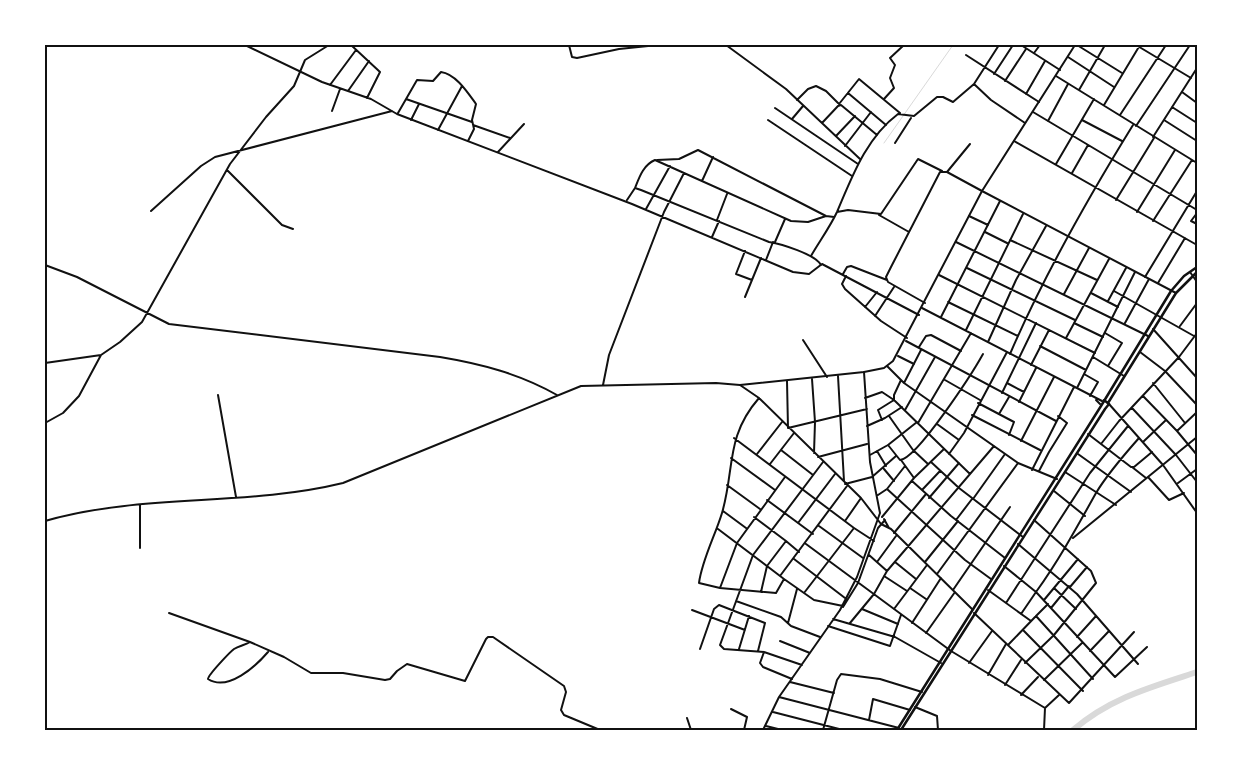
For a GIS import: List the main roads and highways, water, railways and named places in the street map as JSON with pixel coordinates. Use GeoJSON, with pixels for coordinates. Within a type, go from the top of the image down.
{"type":"FeatureCollection","features":[{"type":"Feature","properties":{"kind":"main road"},"geometry":{"type":"LineString","coordinates":[[900,729],[991,579],[1034,520],[1053,490],[1057,479],[1065,471],[1107,406],[1148,336],[1176,293],[1197,267]]}},
{"type":"Feature","properties":{"kind":"main road"},"geometry":{"type":"LineString","coordinates":[[949,650],[1018,544],[1021,536],[1171,291],[1191,274],[1197,272]]}},
{"type":"Feature","properties":{"kind":"main road"},"geometry":{"type":"LineString","coordinates":[[1102,403],[1107,406]]}},
{"type":"Feature","properties":{"kind":"main road"},"geometry":{"type":"LineString","coordinates":[[1102,403],[1107,406]]}},
{"type":"Feature","properties":{"kind":"main road"},"geometry":{"type":"LineString","coordinates":[[900,729],[916,707],[922,692]]}},
{"type":"Feature","properties":{"kind":"waterway"},"geometry":{"type":"LineString","coordinates":[[884,143],[953,45]]}},
{"type":"Feature","properties":{"kind":"waterway"},"geometry":{"type":"LineString","coordinates":[[1073,730],[1087,719],[1116,702],[1197,672]]}}]}
